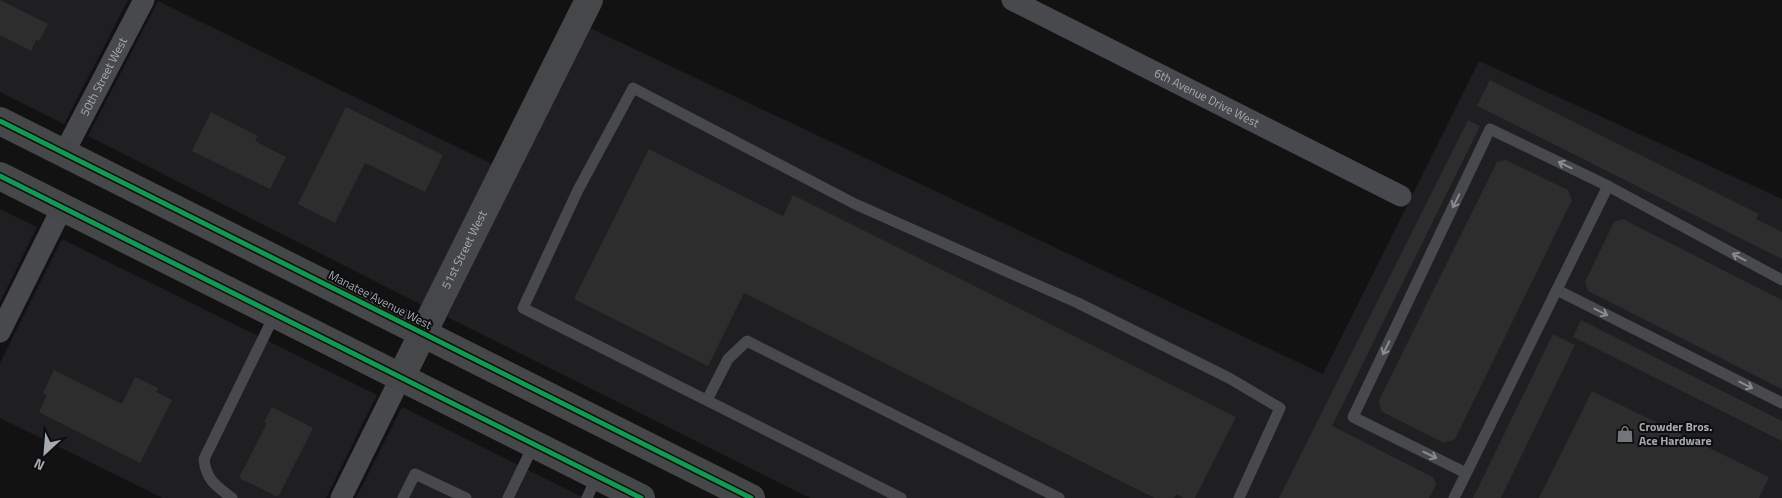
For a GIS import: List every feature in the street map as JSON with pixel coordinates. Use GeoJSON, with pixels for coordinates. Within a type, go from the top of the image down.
{"type":"FeatureCollection","features":[{"type":"Feature","properties":{"kind":"main road","name":"51st Street West"},"geometry":{"type":"LineString","coordinates":[[402,377],[589,0]]}},
{"type":"Feature","properties":{"kind":"main road","name":"Manatee Avenue West"},"geometry":{"type":"LineString","coordinates":[[0,121],[750,498]]}},
{"type":"Feature","properties":{"kind":"main road"},"geometry":{"type":"LineString","coordinates":[[0,176],[534,444],[592,487],[641,498]]}},
{"type":"Feature","properties":{"kind":"street","name":"50th Street West"},"geometry":{"type":"LineString","coordinates":[[64,153],[144,0]]}},
{"type":"Feature","properties":{"kind":"street","name":"6th Avenue Drive West"},"geometry":{"type":"LineString","coordinates":[[1012,0],[1401,196]]}},
{"type":"Feature","properties":{"kind":"street"},"geometry":{"type":"LineString","coordinates":[[0,332],[62,208]]}},
{"type":"Feature","properties":{"kind":"street","name":"51st Street West"},"geometry":{"type":"LineString","coordinates":[[341,498],[402,377]]}},
{"type":"Feature","properties":{"kind":"lane"},"geometry":{"type":"LineString","coordinates":[[901,498],[523,308],[578,190],[633,88],[855,204],[1078,303],[1229,378],[1280,408],[1239,498]]}},
{"type":"Feature","properties":{"kind":"lane"},"geometry":{"type":"LineString","coordinates":[[1466,473],[1353,417],[1490,129],[1608,186],[1782,280]]}},
{"type":"Feature","properties":{"kind":"lane"},"geometry":{"type":"LineString","coordinates":[[1454,498],[1608,186]]}},
{"type":"Feature","properties":{"kind":"lane"},"geometry":{"type":"LineString","coordinates":[[1557,290],[1782,403]]}},
{"type":"Feature","properties":{"kind":"lane"},"geometry":{"type":"LineString","coordinates":[[232,498],[214,485],[205,471],[204,459],[275,314]]}},
{"type":"Feature","properties":{"kind":"lane"},"geometry":{"type":"LineString","coordinates":[[707,400],[728,359],[747,341],[1059,498]]}},
{"type":"Feature","properties":{"kind":"lane"},"geometry":{"type":"LineString","coordinates":[[508,498],[534,444]]}},
{"type":"Feature","properties":{"kind":"lane"},"geometry":{"type":"LineString","coordinates":[[402,498],[415,474],[466,498]]}},
{"type":"Feature","properties":{"kind":"shaded area"},"geometry":{"type":"Polygon","coordinates":[[[0,0],[128,0],[64,124],[0,92],[0,0]]]}},
{"type":"Feature","properties":{"kind":"shaded area"},"geometry":{"type":"Polygon","coordinates":[[[158,1],[492,164],[422,305],[88,136],[158,1]]]}},
{"type":"Feature","properties":{"kind":"shaded area"},"geometry":{"type":"Polygon","coordinates":[[[590,28],[1323,374],[1479,61],[1782,199],[1782,498],[810,498],[447,317],[590,28]]]}},
{"type":"Feature","properties":{"kind":"shaded area"},"geometry":{"type":"Polygon","coordinates":[[[0,209],[37,227],[0,302],[0,209]]]}},
{"type":"Feature","properties":{"kind":"shaded area"},"geometry":{"type":"Polygon","coordinates":[[[62,239],[377,395],[326,498],[163,498],[0,418],[0,363],[62,239]]]}},
{"type":"Feature","properties":{"kind":"shaded area"},"geometry":{"type":"Polygon","coordinates":[[[402,407],[584,498],[356,498],[402,407]]]}},
{"type":"Feature","properties":{"kind":"building"},"geometry":{"type":"Polygon","coordinates":[[[0,0],[48,24],[39,41],[36,40],[31,51],[0,35],[0,0]]]}},
{"type":"Feature","properties":{"kind":"building"},"geometry":{"type":"Polygon","coordinates":[[[1490,80],[1759,214],[1756,219],[1782,232],[1782,259],[1477,106],[1490,80]]]}},
{"type":"Feature","properties":{"kind":"building"},"geometry":{"type":"Polygon","coordinates":[[[346,107],[443,155],[425,192],[365,163],[335,223],[298,204],[346,107]]]}},
{"type":"Feature","properties":{"kind":"building"},"geometry":{"type":"Polygon","coordinates":[[[211,112],[258,136],[255,141],[286,157],[270,189],[192,151],[211,112]]]}},
{"type":"Feature","properties":{"kind":"building"},"geometry":{"type":"Polygon","coordinates":[[[1468,120],[1480,126],[1332,426],[1433,477],[1436,485],[1429,498],[1279,498],[1468,120]]]}},
{"type":"Feature","properties":{"kind":"building"},"geometry":{"type":"Polygon","coordinates":[[[649,149],[783,216],[793,195],[1236,417],[1195,498],[1184,498],[1176,494],[1174,498],[1155,498],[744,293],[708,366],[574,299],[649,149]]]}},
{"type":"Feature","properties":{"kind":"building"},"geometry":{"type":"Polygon","coordinates":[[[1506,160],[1568,190],[1572,200],[1455,439],[1444,443],[1381,411],[1379,400],[1497,162],[1506,160]]]}},
{"type":"Feature","properties":{"kind":"building"},"geometry":{"type":"Polygon","coordinates":[[[1623,219],[1782,300],[1782,389],[1588,291],[1585,282],[1614,222],[1623,219]]]}},
{"type":"Feature","properties":{"kind":"building"},"geometry":{"type":"Polygon","coordinates":[[[1581,320],[1782,421],[1782,441],[1573,337],[1581,320]]]}},
{"type":"Feature","properties":{"kind":"building"},"geometry":{"type":"Polygon","coordinates":[[[1553,334],[1575,345],[1501,498],[1473,498],[1553,334]]]}},
{"type":"Feature","properties":{"kind":"building"},"geometry":{"type":"Polygon","coordinates":[[[54,370],[122,404],[135,377],[158,388],[156,392],[172,400],[140,463],[39,412],[47,395],[43,393],[54,370]]]}},
{"type":"Feature","properties":{"kind":"building","name":"Crowder Bros. Ace Hardware"},"geometry":{"type":"Polygon","coordinates":[[[1592,391],[1769,477],[1759,498],[1539,498],[1592,391]]]}},
{"type":"Feature","properties":{"kind":"building"},"geometry":{"type":"Polygon","coordinates":[[[272,407],[313,428],[278,497],[239,478],[267,423],[264,422],[272,407]]]}},
{"type":"Feature","properties":{"kind":"cycle path"},"geometry":{"type":"LineString","coordinates":[[0,121],[751,498]]}},
{"type":"Feature","properties":{"kind":"cycle path"},"geometry":{"type":"LineString","coordinates":[[0,176],[641,498]]}},
{"type":"Feature","properties":{"kind":"place","name":"Crowder Bros. Ace Hardware"},"geometry":{"type":"Point","coordinates":[1625,434]}}]}
